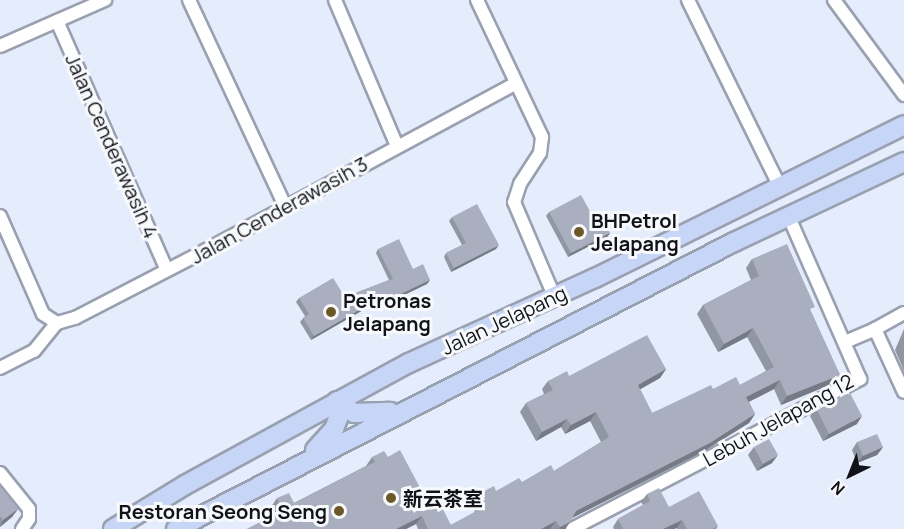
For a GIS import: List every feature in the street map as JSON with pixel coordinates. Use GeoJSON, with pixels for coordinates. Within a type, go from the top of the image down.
{"type":"FeatureCollection","features":[{"type":"Feature","properties":{"kind":"main road","name":"Jalan Jelapang"},"geometry":{"type":"LineString","coordinates":[[112,529],[337,400],[904,125]]}},
{"type":"Feature","properties":{"kind":"main road","name":"Jalan Jelapang"},"geometry":{"type":"LineString","coordinates":[[176,529],[301,462],[788,215],[904,162]]}},
{"type":"Feature","properties":{"kind":"main road"},"geometry":{"type":"LineString","coordinates":[[337,400],[348,411],[360,415],[409,407]]}},
{"type":"Feature","properties":{"kind":"main road"},"geometry":{"type":"LineString","coordinates":[[301,462],[334,429],[339,416],[337,400]]}},
{"type":"Feature","properties":{"kind":"street"},"geometry":{"type":"LineString","coordinates":[[0,46],[105,0]]}},
{"type":"Feature","properties":{"kind":"street"},"geometry":{"type":"LineString","coordinates":[[189,0],[285,204]]}},
{"type":"Feature","properties":{"kind":"street"},"geometry":{"type":"LineString","coordinates":[[335,0],[397,146]]}},
{"type":"Feature","properties":{"kind":"street"},"geometry":{"type":"LineString","coordinates":[[477,0],[514,84],[542,137],[540,153],[520,184],[514,202],[554,296]]}},
{"type":"Feature","properties":{"kind":"street"},"geometry":{"type":"LineString","coordinates":[[688,0],[780,187]]}},
{"type":"Feature","properties":{"kind":"street"},"geometry":{"type":"LineString","coordinates":[[834,0],[904,95]]}},
{"type":"Feature","properties":{"kind":"street","name":"Jalan Cenderawasih 4"},"geometry":{"type":"LineString","coordinates":[[57,21],[167,270]]}},
{"type":"Feature","properties":{"kind":"street","name":"Jalan Cenderawasih 3"},"geometry":{"type":"LineString","coordinates":[[57,323],[75,318],[167,270],[285,204],[514,84]]}},
{"type":"Feature","properties":{"kind":"street","name":"Lebuh Jelapang 12"},"geometry":{"type":"LineString","coordinates":[[572,529],[861,379],[788,215]]}},
{"type":"Feature","properties":{"kind":"street"},"geometry":{"type":"LineString","coordinates":[[0,368],[34,351],[57,323],[42,314],[1,223]]}},
{"type":"Feature","properties":{"kind":"street"},"geometry":{"type":"LineString","coordinates":[[844,342],[904,313]]}},
{"type":"Feature","properties":{"kind":"street"},"geometry":{"type":"LineString","coordinates":[[875,329],[904,392]]}},
{"type":"Feature","properties":{"kind":"street"},"geometry":{"type":"LineString","coordinates":[[0,473],[28,509],[29,519],[21,529]]}},
{"type":"Feature","properties":{"kind":"building","name":"BHPetrol Jelapang"},"geometry":{"type":"Polygon","coordinates":[[[581,195],[596,222],[602,219],[610,233],[571,253],[549,212],[581,195]]]}},
{"type":"Feature","properties":{"kind":"building"},"geometry":{"type":"Polygon","coordinates":[[[477,204],[499,245],[454,268],[446,253],[466,243],[452,217],[477,204]]]}},
{"type":"Feature","properties":{"kind":"building"},"geometry":{"type":"Polygon","coordinates":[[[399,239],[413,269],[423,264],[430,280],[382,303],[380,298],[314,336],[303,318],[309,314],[299,298],[333,278],[345,297],[393,279],[378,249],[399,239]]]}},
{"type":"Feature","properties":{"kind":"building"},"geometry":{"type":"Polygon","coordinates":[[[787,244],[815,307],[810,309],[840,375],[787,396],[780,380],[746,397],[755,414],[710,443],[576,511],[570,522],[560,527],[556,521],[541,529],[428,529],[422,516],[396,529],[247,529],[283,511],[277,498],[289,493],[294,503],[375,462],[372,457],[384,451],[388,457],[400,450],[424,495],[433,490],[451,525],[483,508],[477,495],[494,486],[496,491],[519,478],[522,482],[551,465],[554,471],[609,437],[596,412],[571,425],[567,419],[542,432],[526,403],[553,390],[548,381],[567,371],[569,376],[647,335],[666,369],[638,385],[652,413],[711,385],[713,389],[736,377],[740,385],[774,367],[753,328],[724,344],[703,305],[759,276],[752,259],[787,244]]]}},
{"type":"Feature","properties":{"kind":"building"},"geometry":{"type":"Polygon","coordinates":[[[849,391],[862,416],[829,434],[816,408],[849,391]]]}},
{"type":"Feature","properties":{"kind":"building"},"geometry":{"type":"Polygon","coordinates":[[[877,434],[883,447],[863,456],[857,442],[877,434]]]}},
{"type":"Feature","properties":{"kind":"building"},"geometry":{"type":"Polygon","coordinates":[[[769,439],[778,455],[763,464],[754,447],[769,439]]]}},
{"type":"Feature","properties":{"kind":"building"},"geometry":{"type":"Polygon","coordinates":[[[0,486],[18,509],[3,520],[0,516],[0,486]]]}},
{"type":"Feature","properties":{"kind":"building"},"geometry":{"type":"Polygon","coordinates":[[[659,488],[669,507],[699,491],[718,526],[712,529],[687,529],[682,520],[663,529],[623,529],[618,519],[650,501],[647,494],[659,488]]]}},
{"type":"Feature","properties":{"kind":"place","name":"BHPetrol Jelapang"},"geometry":{"type":"Point","coordinates":[579,232]}},
{"type":"Feature","properties":{"kind":"place","name":"Petronas Jelapang"},"geometry":{"type":"Point","coordinates":[331,312]}},
{"type":"Feature","properties":{"kind":"place","name":"新云茶室"},"geometry":{"type":"Point","coordinates":[391,498]}},
{"type":"Feature","properties":{"kind":"place","name":"Restoran Seong Seng"},"geometry":{"type":"Point","coordinates":[339,511]}}]}
